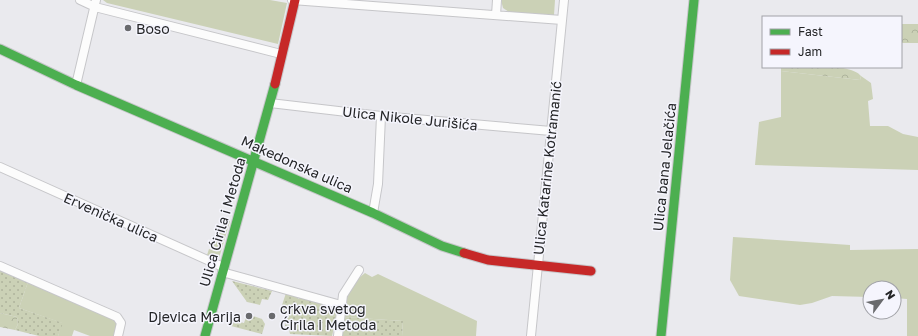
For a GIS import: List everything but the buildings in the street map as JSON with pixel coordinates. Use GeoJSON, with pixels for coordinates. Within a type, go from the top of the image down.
{"type":"FeatureCollection","features":[{"type":"Feature","properties":{"kind":"street"},"geometry":{"type":"LineString","coordinates":[[80,0],[96,3],[281,54]]}},
{"type":"Feature","properties":{"kind":"street"},"geometry":{"type":"LineString","coordinates":[[294,0],[562,20]]}},
{"type":"Feature","properties":{"kind":"street","name":"Ulica Ćirila i Metoda"},"geometry":{"type":"LineString","coordinates":[[205,336],[222,270],[270,103],[294,0]]}},
{"type":"Feature","properties":{"kind":"street"},"geometry":{"type":"LineString","coordinates":[[496,15],[497,0]]}},
{"type":"Feature","properties":{"kind":"street","name":"Ulica Katarine Kotramanić"},"geometry":{"type":"LineString","coordinates":[[531,336],[564,0]]}},
{"type":"Feature","properties":{"kind":"street","name":"Ulica bana Jelačića"},"geometry":{"type":"LineString","coordinates":[[661,336],[694,0]]}},
{"type":"Feature","properties":{"kind":"street"},"geometry":{"type":"LineString","coordinates":[[76,85],[96,3]]}},
{"type":"Feature","properties":{"kind":"street","name":"Makedonska ulica"},"geometry":{"type":"LineString","coordinates":[[0,49],[76,85],[254,160],[373,213],[442,246],[488,260],[591,271]]}},
{"type":"Feature","properties":{"kind":"street","name":"Ulica Nikole Jurišića"},"geometry":{"type":"LineString","coordinates":[[270,103],[381,116],[551,131]]}},
{"type":"Feature","properties":{"kind":"street"},"geometry":{"type":"LineString","coordinates":[[373,213],[378,184],[381,116]]}},
{"type":"Feature","properties":{"kind":"street","name":"Ervenička ulica"},"geometry":{"type":"LineString","coordinates":[[0,167],[222,270],[341,305]]}},
{"type":"Feature","properties":{"kind":"street"},"geometry":{"type":"LineString","coordinates":[[0,266],[117,316],[121,323],[118,336]]}},
{"type":"Feature","properties":{"kind":"street"},"geometry":{"type":"LineString","coordinates":[[338,336],[341,305],[346,288],[359,270]]}},
{"type":"Feature","properties":{"kind":"green space"},"geometry":{"type":"Polygon","coordinates":[[[103,0],[270,0],[287,3],[278,44],[107,3],[103,0]]]}},
{"type":"Feature","properties":{"kind":"green space"},"geometry":{"type":"Polygon","coordinates":[[[501,0],[555,0],[554,15],[509,12],[503,8],[501,0]]]}},
{"type":"Feature","properties":{"kind":"green space"},"geometry":{"type":"Polygon","coordinates":[[[902,24],[918,24],[918,43],[902,43],[902,24]]]}},
{"type":"Feature","properties":{"kind":"green space"},"geometry":{"type":"Polygon","coordinates":[[[781,68],[842,68],[855,72],[861,76],[860,80],[781,71],[781,68]]]}},
{"type":"Feature","properties":{"kind":"green space"},"geometry":{"type":"Polygon","coordinates":[[[781,71],[860,80],[861,76],[871,83],[873,99],[868,101],[870,126],[888,126],[903,134],[918,137],[918,170],[755,165],[759,122],[781,117],[781,71]]]}},
{"type":"Feature","properties":{"kind":"green space"},"geometry":{"type":"Polygon","coordinates":[[[225,219],[230,221],[219,258],[207,255],[209,249],[212,250],[225,219]]]}},
{"type":"Feature","properties":{"kind":"green space"},"geometry":{"type":"Polygon","coordinates":[[[733,237],[850,245],[850,250],[918,249],[918,336],[907,336],[907,299],[902,299],[902,280],[862,280],[862,297],[832,296],[812,303],[800,305],[739,296],[730,280],[733,237]]]}},
{"type":"Feature","properties":{"kind":"green space"},"geometry":{"type":"Polygon","coordinates":[[[0,269],[28,282],[19,308],[63,323],[58,336],[39,336],[15,330],[18,324],[17,317],[0,313],[0,269]]]}},
{"type":"Feature","properties":{"kind":"green space"},"geometry":{"type":"Polygon","coordinates":[[[365,273],[372,277],[378,274],[477,321],[476,336],[402,336],[403,321],[344,317],[345,303],[348,292],[365,273]]]}},
{"type":"Feature","properties":{"kind":"green space"},"geometry":{"type":"Polygon","coordinates":[[[232,281],[272,291],[268,300],[262,299],[260,305],[247,302],[232,281]]]}},
{"type":"Feature","properties":{"kind":"green space"},"geometry":{"type":"Polygon","coordinates":[[[28,282],[115,320],[118,322],[117,336],[90,336],[74,330],[72,336],[58,336],[62,323],[19,308],[28,282]]]}},
{"type":"Feature","properties":{"kind":"green space"},"geometry":{"type":"Polygon","coordinates":[[[286,293],[296,296],[298,299],[301,297],[336,306],[338,311],[332,336],[290,334],[288,326],[285,326],[288,314],[284,313],[281,308],[286,293]]]}},
{"type":"Feature","properties":{"kind":"green space"},"geometry":{"type":"Polygon","coordinates":[[[0,313],[17,317],[18,324],[15,330],[0,327],[0,313]]]}},
{"type":"Feature","properties":{"kind":"green space"},"geometry":{"type":"Polygon","coordinates":[[[247,314],[262,319],[265,324],[262,334],[231,326],[232,321],[244,323],[247,314]]]}},
{"type":"Feature","properties":{"kind":"green space"},"geometry":{"type":"Polygon","coordinates":[[[344,317],[403,321],[402,336],[340,336],[344,317]]]}},
{"type":"Feature","properties":{"kind":"traffic: fast"},"geometry":{"type":"LineString","coordinates":[[661,336],[694,0]]}},
{"type":"Feature","properties":{"kind":"traffic: fast"},"geometry":{"type":"LineString","coordinates":[[0,49],[76,85],[373,213],[442,246],[464,253]]}},
{"type":"Feature","properties":{"kind":"traffic: fast"},"geometry":{"type":"LineString","coordinates":[[205,336],[275,84]]}},
{"type":"Feature","properties":{"kind":"traffic: jam"},"geometry":{"type":"LineString","coordinates":[[275,84],[295,0]]}},
{"type":"Feature","properties":{"kind":"traffic: jam"},"geometry":{"type":"LineString","coordinates":[[464,253],[488,260],[591,271]]}},
{"type":"Feature","properties":{"kind":"place","name":"Boso"},"geometry":{"type":"Point","coordinates":[128,28]}},
{"type":"Feature","properties":{"kind":"place","name":"Djevica Marija"},"geometry":{"type":"Point","coordinates":[249,316]}},
{"type":"Feature","properties":{"kind":"place","name":"crkva svetog Ćirila i Metoda"},"geometry":{"type":"Point","coordinates":[272,316]}}]}
